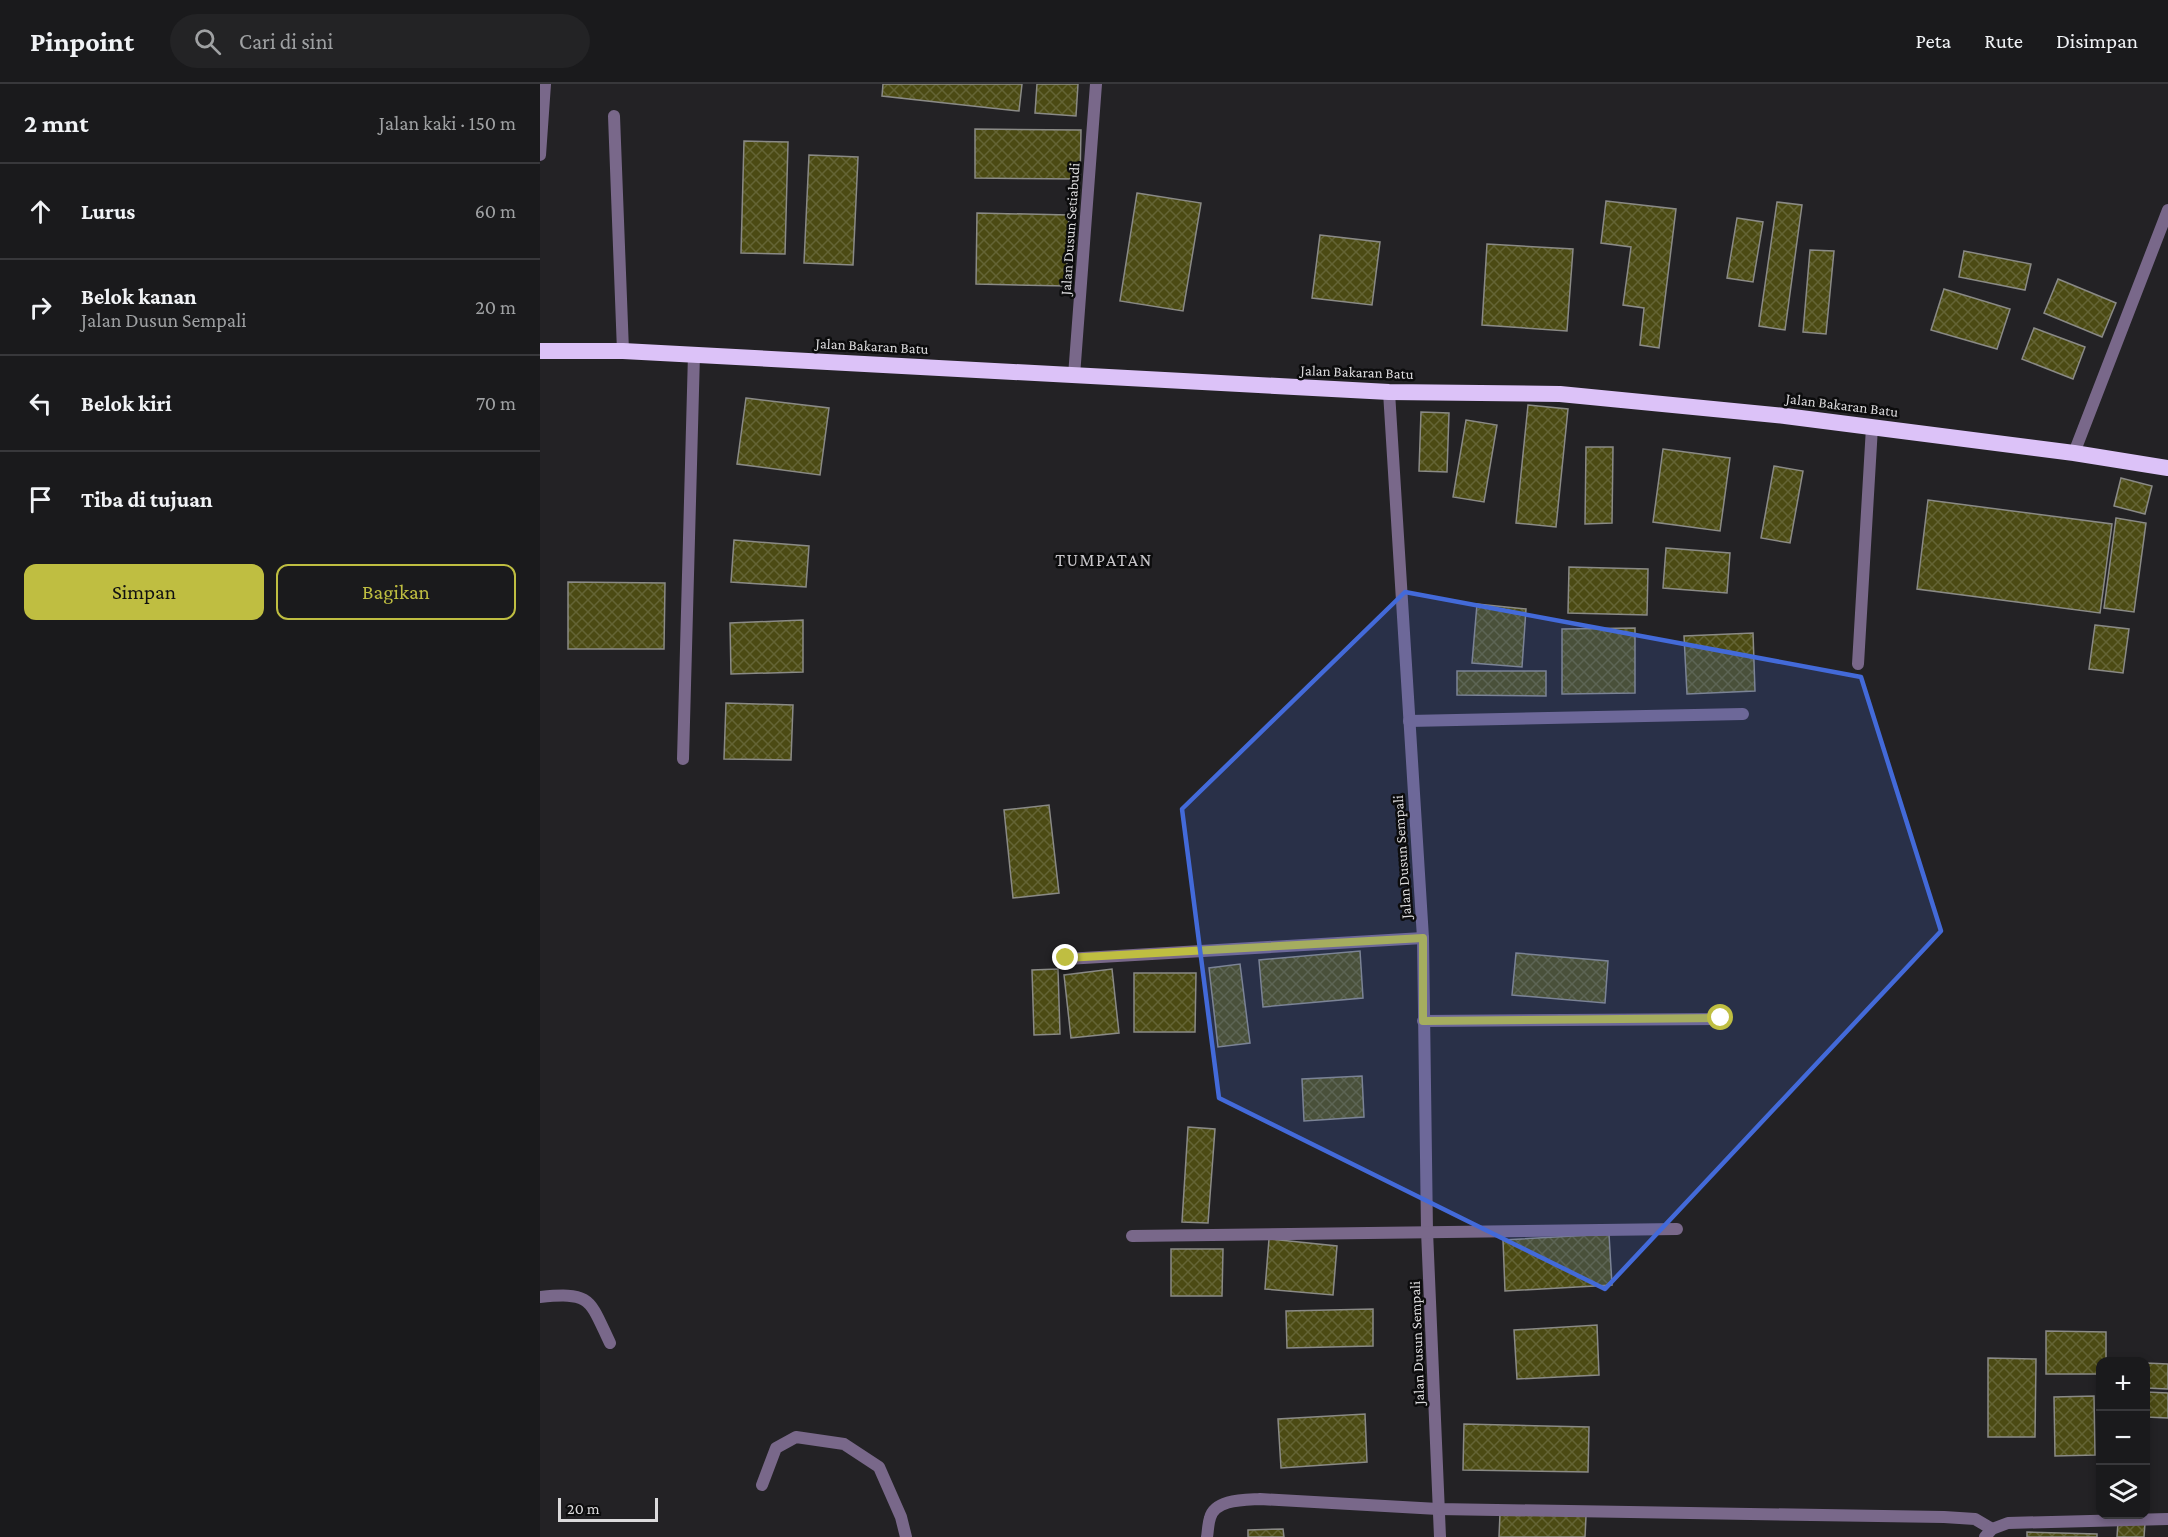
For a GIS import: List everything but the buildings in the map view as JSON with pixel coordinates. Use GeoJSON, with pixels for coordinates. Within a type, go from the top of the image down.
{"type":"FeatureCollection","features":[{"type":"Feature","properties":{"kind":"highway","name":"Jalan Bakaran Batu"},"geometry":{"type":"LineString","coordinates":[[540,351],[694,354],[1389,392],[1560,394],[1785,416],[2074,453],[2168,468]]}},
{"type":"Feature","properties":{"kind":"street"},"geometry":{"type":"LineString","coordinates":[[540,155],[545,84]]}},
{"type":"Feature","properties":{"kind":"street","name":"Jalan Dusun Setiabudi"},"geometry":{"type":"LineString","coordinates":[[1074,376],[1096,84]]}},
{"type":"Feature","properties":{"kind":"street"},"geometry":{"type":"LineString","coordinates":[[614,116],[623,351]]}},
{"type":"Feature","properties":{"kind":"street"},"geometry":{"type":"LineString","coordinates":[[2074,453],[2168,210]]}},
{"type":"Feature","properties":{"kind":"street"},"geometry":{"type":"LineString","coordinates":[[683,759],[694,354]]}},
{"type":"Feature","properties":{"kind":"street","name":"Jalan Dusun Sempali"},"geometry":{"type":"LineString","coordinates":[[1389,392],[1423,938],[1427,1231],[1440,1537]]}},
{"type":"Feature","properties":{"kind":"street"},"geometry":{"type":"LineString","coordinates":[[1858,664],[1872,427]]}},
{"type":"Feature","properties":{"kind":"street"},"geometry":{"type":"LineString","coordinates":[[1409,721],[1743,714]]}},
{"type":"Feature","properties":{"kind":"street"},"geometry":{"type":"LineString","coordinates":[[1066,958],[1423,938]]}},
{"type":"Feature","properties":{"kind":"street"},"geometry":{"type":"LineString","coordinates":[[1423,1021],[1721,1018]]}},
{"type":"Feature","properties":{"kind":"street"},"geometry":{"type":"LineString","coordinates":[[1132,1236],[1677,1229]]}},
{"type":"Feature","properties":{"kind":"street"},"geometry":{"type":"LineString","coordinates":[[540,1297],[568,1295],[579,1297],[589,1303],[610,1343]]}},
{"type":"Feature","properties":{"kind":"street"},"geometry":{"type":"LineString","coordinates":[[762,1485],[776,1448],[796,1437],[844,1444],[879,1467],[901,1516],[906,1537]]}},
{"type":"Feature","properties":{"kind":"street"},"geometry":{"type":"LineString","coordinates":[[1208,1537],[1210,1516],[1215,1509],[1221,1505],[1242,1500],[1438,1509],[1944,1517],[1975,1519],[1989,1533],[2008,1522],[2168,1519]]}},
{"type":"Feature","properties":{"kind":"highlighted area"},"geometry":{"type":"Polygon","coordinates":[[[1405,592],[1861,677],[1941,931],[1605,1289],[1219,1098],[1182,809],[1405,592]]]}},
{"type":"Feature","properties":{"kind":"district","name":"TUMPATAN"},"geometry":{"type":"Point","coordinates":[1104,560]}},
{"type":"Feature","properties":{"kind":"route"},"geometry":{"type":"LineString","coordinates":[[1066,958],[1423,938],[1423,1021],[1721,1018]]}}]}
